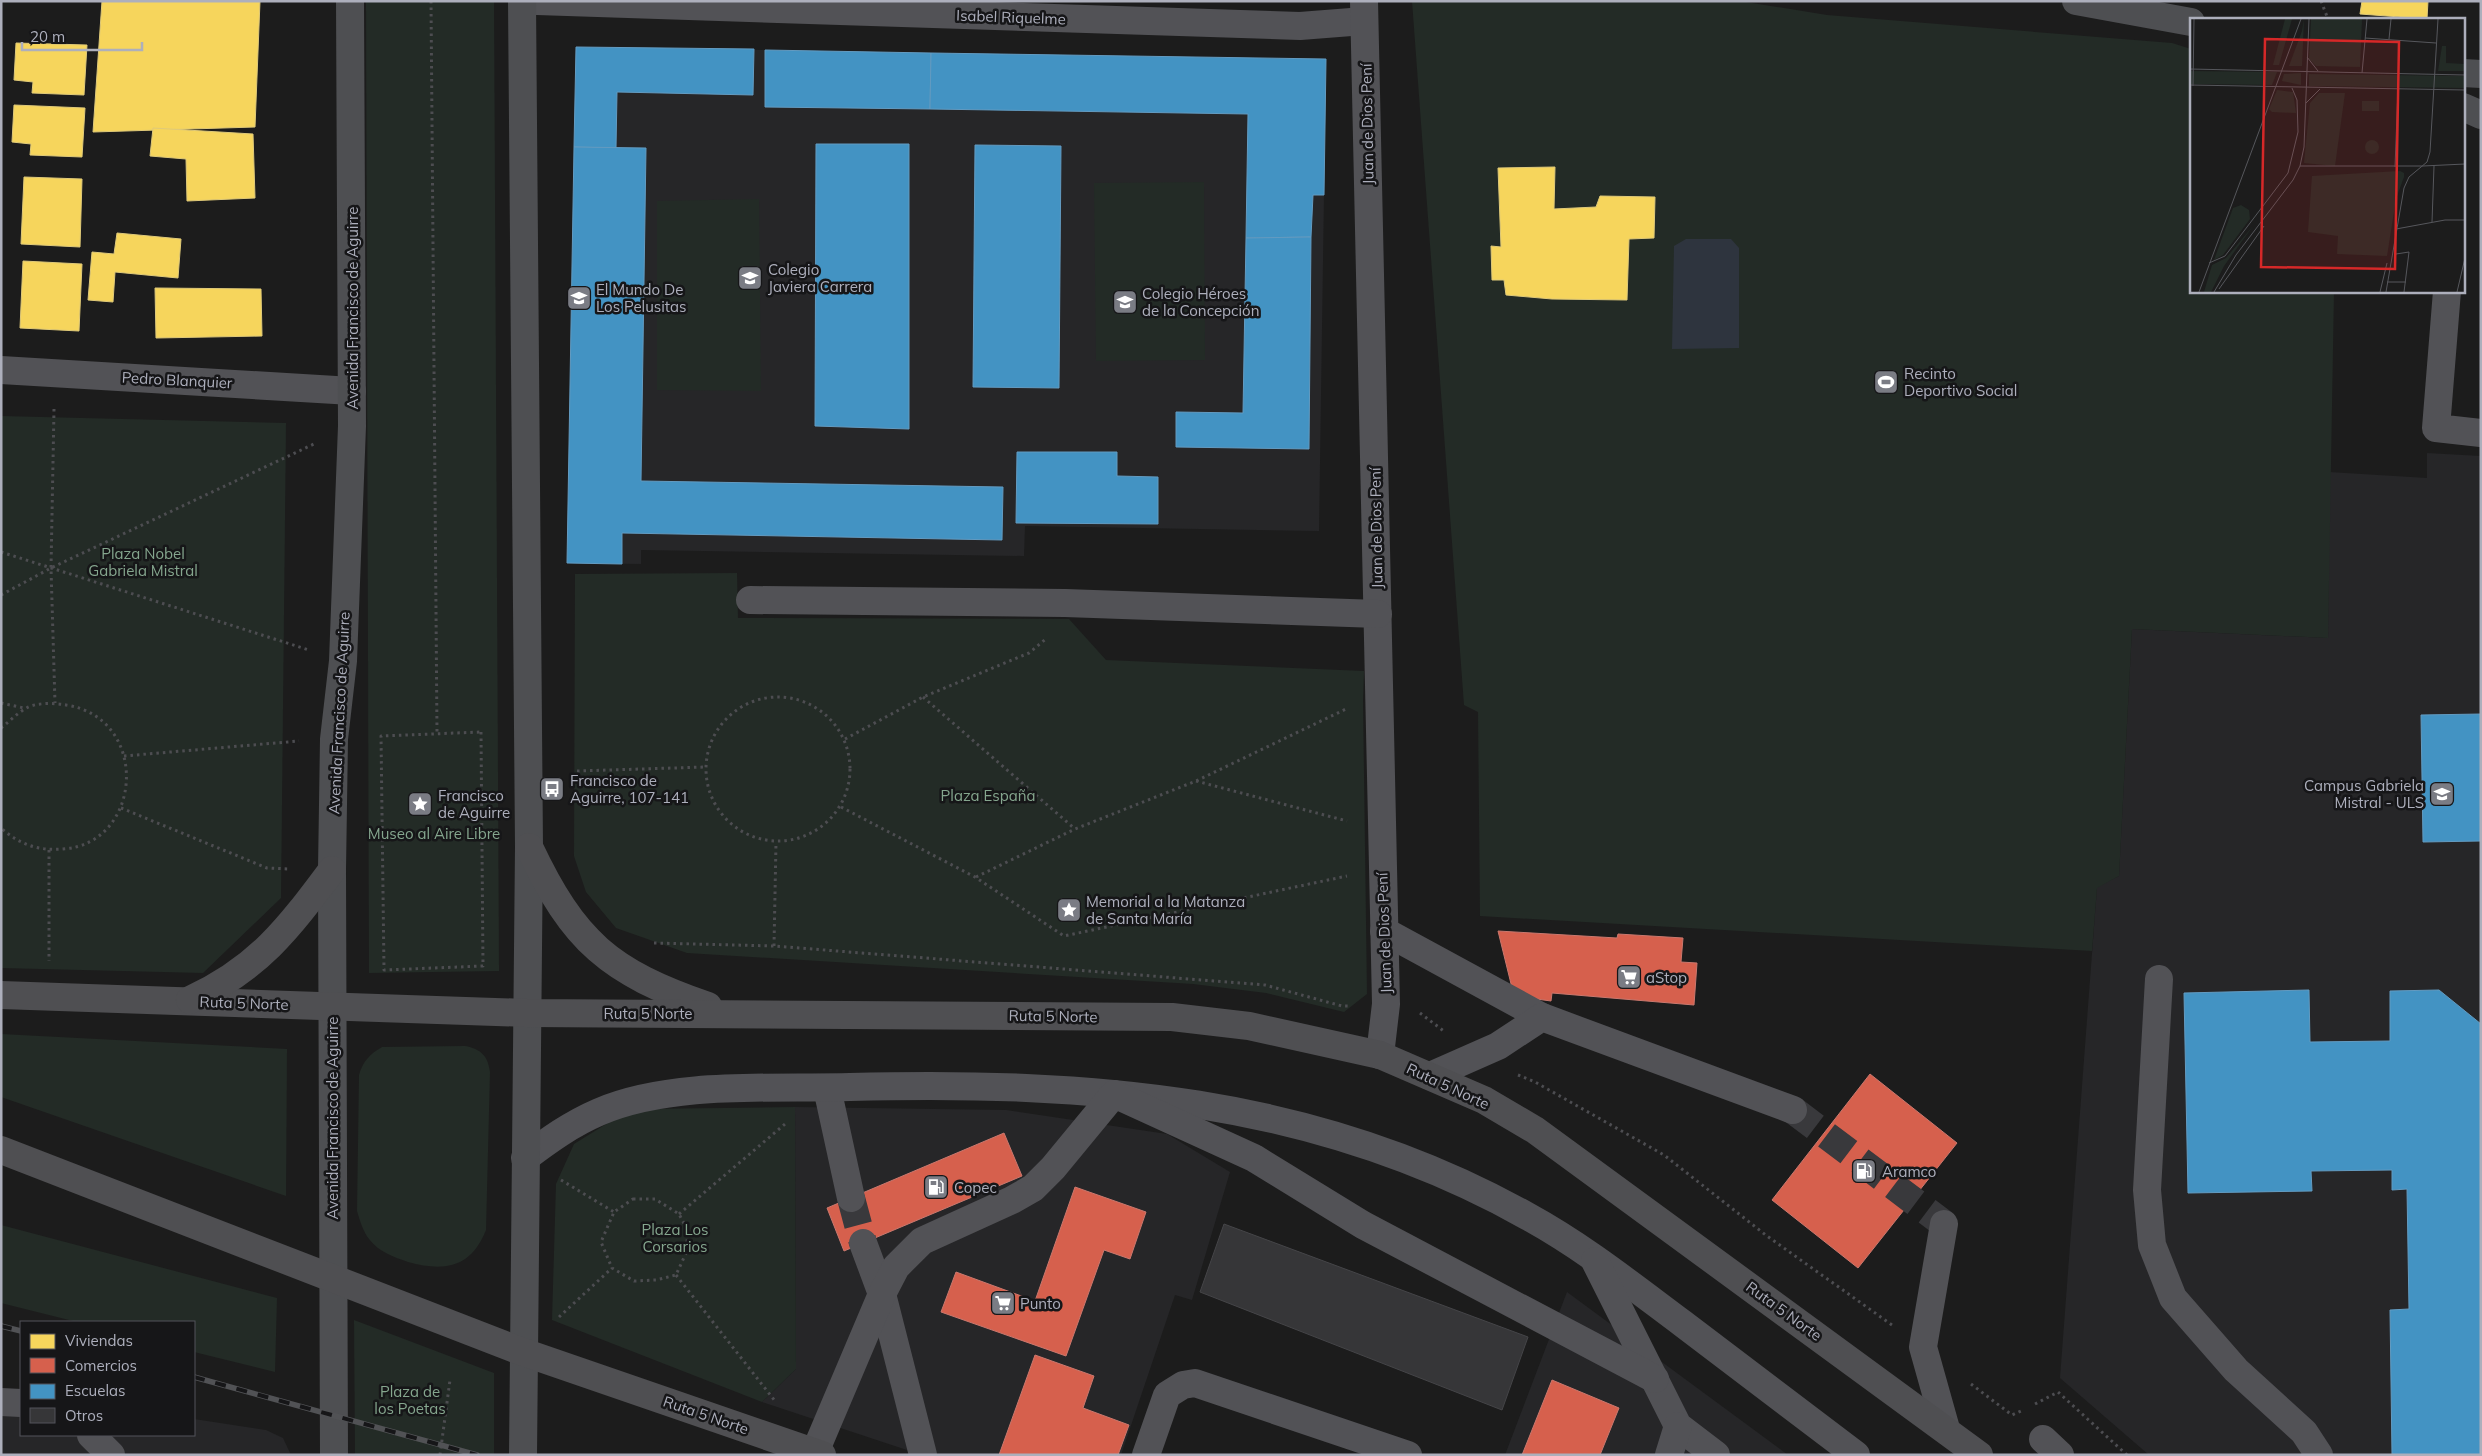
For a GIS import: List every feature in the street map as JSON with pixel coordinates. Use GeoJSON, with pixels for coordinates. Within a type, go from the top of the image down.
{"type":"FeatureCollection","features":[{"type":"Feature","properties":{"kind":"highway"},"geometry":{"type":"LineString","coordinates":[[529,847],[555,898],[570,922],[601,952],[623,969],[648,984],[728,1013]]}},
{"type":"Feature","properties":{"kind":"highway"},"geometry":{"type":"LineString","coordinates":[[188,1001],[214,989],[262,955],[287,930],[332,870]]}},
{"type":"Feature","properties":{"kind":"highway","name":"Ruta 5 Norte"},"geometry":{"type":"LineString","coordinates":[[1,995],[527,1013],[1172,1017],[1249,1026],[1380,1055],[1484,1100],[1535,1130],[1979,1455]]}},
{"type":"Feature","properties":{"kind":"highway","name":"Ruta 5 Norte"},"geometry":{"type":"LineString","coordinates":[[1,1150],[523,1352],[818,1454]]}},
{"type":"Feature","properties":{"kind":"main road","name":"Avenida Francisco de Aguirre"},"geometry":{"type":"LineString","coordinates":[[334,1455],[332,870],[334,738],[343,661],[352,426],[350,1]]}},
{"type":"Feature","properties":{"kind":"main road"},"geometry":{"type":"LineString","coordinates":[[522,1],[529,847],[523,1455]]}},
{"type":"Feature","properties":{"kind":"main road"},"geometry":{"type":"LineString","coordinates":[[2076,1],[2190,22]]}},
{"type":"Feature","properties":{"kind":"main road"},"geometry":{"type":"LineString","coordinates":[[2464,72],[2481,74]]}},
{"type":"Feature","properties":{"kind":"main road"},"geometry":{"type":"LineString","coordinates":[[2464,107],[2481,115]]}},
{"type":"Feature","properties":{"kind":"street","name":"Isabel Riquelme"},"geometry":{"type":"LineString","coordinates":[[537,1],[1300,26],[1364,11]]}},
{"type":"Feature","properties":{"kind":"street","name":"Juan de Dios Pení"},"geometry":{"type":"LineString","coordinates":[[1364,11],[1386,1004],[1380,1055]]}},
{"type":"Feature","properties":{"kind":"street"},"geometry":{"type":"LineString","coordinates":[[2447,292],[2436,428],[2481,433]]}},
{"type":"Feature","properties":{"kind":"street","name":"Pedro Blanquier"},"geometry":{"type":"LineString","coordinates":[[1,370],[352,391]]}},
{"type":"Feature","properties":{"kind":"street"},"geometry":{"type":"LineString","coordinates":[[750,600],[1065,603],[1378,614]]}},
{"type":"Feature","properties":{"kind":"street"},"geometry":{"type":"LineString","coordinates":[[1384,931],[1542,1017],[1793,1110]]}},
{"type":"Feature","properties":{"kind":"street"},"geometry":{"type":"LineString","coordinates":[[2159,979],[2147,1190],[2152,1245],[2173,1298],[2236,1370],[2304,1432],[2319,1455]]}},
{"type":"Feature","properties":{"kind":"street"},"geometry":{"type":"LineString","coordinates":[[1430,1076],[1498,1046],[1542,1017]]}},
{"type":"Feature","properties":{"kind":"street"},"geometry":{"type":"LineString","coordinates":[[525,1158],[578,1122],[630,1100],[704,1090],[1002,1087],[1114,1094],[1200,1104],[1264,1115],[1327,1132],[1388,1152],[1459,1181],[1527,1216],[1592,1256],[1856,1455]]}},
{"type":"Feature","properties":{"kind":"street"},"geometry":{"type":"LineString","coordinates":[[828,1088],[851,1198]]}},
{"type":"Feature","properties":{"kind":"street"},"geometry":{"type":"LineString","coordinates":[[818,1454],[882,1294],[896,1267],[922,1241],[1034,1188],[1053,1168],[1114,1094]]}},
{"type":"Feature","properties":{"kind":"street"},"geometry":{"type":"LineString","coordinates":[[1114,1094],[1254,1158],[1364,1225],[1655,1379]]}},
{"type":"Feature","properties":{"kind":"street"},"geometry":{"type":"LineString","coordinates":[[1944,1224],[1923,1347],[1946,1429]]}},
{"type":"Feature","properties":{"kind":"street"},"geometry":{"type":"LineString","coordinates":[[863,1243],[882,1294],[923,1455]]}},
{"type":"Feature","properties":{"kind":"street"},"geometry":{"type":"LineString","coordinates":[[1592,1256],[1678,1426],[1716,1455]]}},
{"type":"Feature","properties":{"kind":"street"},"geometry":{"type":"LineString","coordinates":[[1146,1455],[1168,1395],[1183,1384],[1194,1383],[1408,1455]]}},
{"type":"Feature","properties":{"kind":"street"},"geometry":{"type":"LineString","coordinates":[[1,1402],[20,1403]]}},
{"type":"Feature","properties":{"kind":"street"},"geometry":{"type":"LineString","coordinates":[[1669,1455],[1678,1426]]}},
{"type":"Feature","properties":{"kind":"street"},"geometry":{"type":"LineString","coordinates":[[91,1436],[111,1455]]}},
{"type":"Feature","properties":{"kind":"path"},"geometry":{"type":"LineString","coordinates":[[431,1],[437,733]]}},
{"type":"Feature","properties":{"kind":"path"},"geometry":{"type":"LineString","coordinates":[[2321,1],[2328,18]]}},
{"type":"Feature","properties":{"kind":"path"},"geometry":{"type":"LineString","coordinates":[[55,373],[50,568],[55,703]]}},
{"type":"Feature","properties":{"kind":"path"},"geometry":{"type":"LineString","coordinates":[[1,595],[50,568],[352,426]]}},
{"type":"Feature","properties":{"kind":"path"},"geometry":{"type":"LineString","coordinates":[[1,552],[343,661]]}},
{"type":"Feature","properties":{"kind":"path"},"geometry":{"type":"LineString","coordinates":[[845,740],[923,697],[1030,653],[1070,619],[1065,603]]}},
{"type":"Feature","properties":{"kind":"path"},"geometry":{"type":"LineString","coordinates":[[767,697],[789,697],[811,704],[831,719],[845,740],[850,756],[851,774],[848,791],[840,807],[824,826],[803,838],[776,842],[756,838],[735,828],[719,811],[708,790],[705,767],[710,742],[723,722],[742,706],[767,697]]}},
{"type":"Feature","properties":{"kind":"path"},"geometry":{"type":"LineString","coordinates":[[923,697],[1075,829]]}},
{"type":"Feature","properties":{"kind":"path"},"geometry":{"type":"LineString","coordinates":[[976,878],[1075,829],[1196,782],[1363,701],[1380,699]]}},
{"type":"Feature","properties":{"kind":"path"},"geometry":{"type":"LineString","coordinates":[[1,703],[25,709],[55,703],[78,706],[98,718],[115,734],[124,756],[127,774],[126,791],[121,808],[108,826],[91,840],[71,849],[49,850],[30,846],[11,837],[1,828]]}},
{"type":"Feature","properties":{"kind":"path"},"geometry":{"type":"LineString","coordinates":[[1,728],[25,709]]}},
{"type":"Feature","properties":{"kind":"path"},"geometry":{"type":"LineString","coordinates":[[481,732],[483,966],[384,970],[382,736],[437,733],[481,732]]}},
{"type":"Feature","properties":{"kind":"path"},"geometry":{"type":"LineString","coordinates":[[124,756],[334,738]]}},
{"type":"Feature","properties":{"kind":"path"},"geometry":{"type":"LineString","coordinates":[[577,771],[705,767]]}},
{"type":"Feature","properties":{"kind":"path"},"geometry":{"type":"LineString","coordinates":[[1196,782],[1365,826],[1382,825]]}},
{"type":"Feature","properties":{"kind":"path"},"geometry":{"type":"LineString","coordinates":[[840,807],[976,878],[1064,936],[1366,872],[1383,871]]}},
{"type":"Feature","properties":{"kind":"path"},"geometry":{"type":"LineString","coordinates":[[121,808],[267,868],[332,870]]}},
{"type":"Feature","properties":{"kind":"path"},"geometry":{"type":"LineString","coordinates":[[774,946],[776,842]]}},
{"type":"Feature","properties":{"kind":"path"},"geometry":{"type":"LineString","coordinates":[[49,850],[49,997]]}},
{"type":"Feature","properties":{"kind":"path"},"geometry":{"type":"LineString","coordinates":[[646,939],[653,943],[774,946],[1266,985],[1342,1006],[1386,1004],[1413,1008],[1430,1018],[1472,1057],[1535,1082],[1664,1155],[1767,1236],[1923,1347]]}},
{"type":"Feature","properties":{"kind":"path"},"geometry":{"type":"LineString","coordinates":[[679,1214],[828,1088]]}},
{"type":"Feature","properties":{"kind":"path"},"geometry":{"type":"LineString","coordinates":[[525,1158],[614,1212]]}},
{"type":"Feature","properties":{"kind":"path"},"geometry":{"type":"LineString","coordinates":[[633,1199],[655,1199],[679,1214],[688,1231],[686,1253],[676,1275],[656,1280],[634,1280],[612,1268],[601,1242],[614,1212],[633,1199]]}},
{"type":"Feature","properties":{"kind":"path"},"geometry":{"type":"LineString","coordinates":[[523,1352],[612,1268]]}},
{"type":"Feature","properties":{"kind":"path"},"geometry":{"type":"LineString","coordinates":[[676,1275],[779,1406]]}},
{"type":"Feature","properties":{"kind":"path"},"geometry":{"type":"LineString","coordinates":[[440,1455],[450,1380]]}},
{"type":"Feature","properties":{"kind":"path"},"geometry":{"type":"LineString","coordinates":[[1967,1381],[2012,1415],[2058,1392],[2127,1455]]}},
{"type":"Feature","properties":{"kind":"shaded area"},"geometry":{"type":"Polygon","coordinates":[[[576,47],[1326,59],[1319,531],[1025,526],[1024,556],[641,550],[641,564],[567,563],[576,47]]]}},
{"type":"Feature","properties":{"kind":"shaded area"},"geometry":{"type":"Polygon","coordinates":[[[1686,239],[1731,239],[1739,248],[1739,348],[1672,349],[1674,246],[1686,239]]]}},
{"type":"Feature","properties":{"kind":"shaded area"},"geometry":{"type":"Polygon","coordinates":[[[2427,453],[2481,456],[2481,1455],[2149,1455],[2060,1378],[2097,887],[2119,876],[2132,629],[2328,638],[2329,472],[2427,478],[2427,453]]]}},
{"type":"Feature","properties":{"kind":"shaded area"},"geometry":{"type":"Polygon","coordinates":[[[795,1107],[1006,1110],[1167,1134],[1230,1172],[1192,1300],[1175,1295],[1121,1455],[922,1455],[762,1402],[796,1369],[795,1107]]]}},
{"type":"Feature","properties":{"kind":"shaded area"},"geometry":{"type":"Polygon","coordinates":[[[1567,1292],[1788,1455],[1505,1455],[1567,1292]]]}},
{"type":"Feature","properties":{"kind":"shaded area"},"geometry":{"type":"Polygon","coordinates":[[[1,1390],[20,1393],[20,1436],[195,1436],[195,1419],[266,1430],[283,1438],[291,1455],[1,1455],[1,1390]]]}},
{"type":"Feature","properties":{"kind":"green space","name":"Museo al Aire Libre"},"geometry":{"type":"Polygon","coordinates":[[[366,1],[494,1],[499,971],[369,973],[366,1]]]}},
{"type":"Feature","properties":{"kind":"green space","name":"Recinto Deportivo Social"},"geometry":{"type":"Polygon","coordinates":[[[1412,1],[1740,1],[1827,15],[2172,43],[2190,49],[2190,292],[2334,292],[2328,638],[2132,629],[2119,876],[2097,888],[2092,951],[1480,916],[1478,712],[1464,705],[1412,1]]]}},
{"type":"Feature","properties":{"kind":"green space"},"geometry":{"type":"Polygon","coordinates":[[[1204,182],[1205,360],[1096,361],[1094,183],[1204,182]]]}},
{"type":"Feature","properties":{"kind":"green space"},"geometry":{"type":"Polygon","coordinates":[[[759,199],[761,391],[657,390],[657,201],[759,199]]]}},
{"type":"Feature","properties":{"kind":"green space","name":"Plaza Nobel Gabriela Mistral"},"geometry":{"type":"Polygon","coordinates":[[[1,416],[286,423],[281,898],[203,973],[1,968],[1,416]]]}},
{"type":"Feature","properties":{"kind":"green space","name":"Plaza España"},"geometry":{"type":"Polygon","coordinates":[[[737,573],[738,618],[1069,619],[1106,660],[1364,671],[1367,994],[1344,1012],[1266,993],[1193,984],[687,953],[616,928],[586,892],[574,856],[575,574],[737,573]]]}},
{"type":"Feature","properties":{"kind":"green space"},"geometry":{"type":"Polygon","coordinates":[[[1,1034],[287,1049],[286,1196],[1,1097],[1,1034]]]}},
{"type":"Feature","properties":{"kind":"green space"},"geometry":{"type":"Polygon","coordinates":[[[465,1046],[483,1054],[488,1062],[490,1072],[486,1230],[473,1252],[455,1264],[433,1267],[408,1262],[387,1254],[373,1244],[363,1229],[357,1211],[359,1075],[368,1058],[382,1047],[465,1046]]]}},
{"type":"Feature","properties":{"kind":"green space","name":"Plaza Los Corsarios"},"geometry":{"type":"Polygon","coordinates":[[[795,1107],[796,1369],[762,1402],[552,1320],[556,1184],[574,1144],[611,1121],[641,1109],[795,1107]]]}},
{"type":"Feature","properties":{"kind":"green space"},"geometry":{"type":"Polygon","coordinates":[[[1,1225],[277,1298],[275,1372],[195,1352],[195,1321],[73,1321],[1,1303],[1,1225]]]}},
{"type":"Feature","properties":{"kind":"green space","name":"Plaza de los Poetas"},"geometry":{"type":"Polygon","coordinates":[[[354,1320],[494,1373],[494,1455],[355,1455],[354,1320]]]}},
{"type":"Feature","properties":{"kind":"building: Viviendas"},"geometry":{"type":"Polygon","coordinates":[[[102,1],[260,1],[255,127],[93,132],[102,1]]]}},
{"type":"Feature","properties":{"kind":"building: Viviendas"},"geometry":{"type":"Polygon","coordinates":[[[2362,1],[2428,1],[2427,18],[2360,14],[2362,1]]]}},
{"type":"Feature","properties":{"kind":"building: Viviendas"},"geometry":{"type":"Polygon","coordinates":[[[16,43],[87,45],[84,95],[32,93],[33,82],[14,80],[16,43]]]}},
{"type":"Feature","properties":{"kind":"building: Viviendas"},"geometry":{"type":"Polygon","coordinates":[[[14,105],[85,108],[82,157],[30,155],[31,144],[12,142],[14,105]]]}},
{"type":"Feature","properties":{"kind":"building: Viviendas"},"geometry":{"type":"Polygon","coordinates":[[[153,128],[253,134],[255,198],[187,201],[186,159],[150,156],[153,128]]]}},
{"type":"Feature","properties":{"kind":"building: Viviendas"},"geometry":{"type":"Polygon","coordinates":[[[1555,167],[1554,209],[1596,207],[1600,196],[1655,197],[1654,238],[1629,239],[1627,300],[1552,299],[1506,295],[1504,280],[1492,280],[1491,246],[1501,247],[1498,168],[1555,167]]]}},
{"type":"Feature","properties":{"kind":"building: Viviendas"},"geometry":{"type":"Polygon","coordinates":[[[24,177],[82,179],[80,247],[21,244],[24,177]]]}},
{"type":"Feature","properties":{"kind":"building: Viviendas"},"geometry":{"type":"Polygon","coordinates":[[[117,233],[181,239],[178,278],[115,272],[113,302],[88,300],[92,252],[114,254],[117,233]]]}},
{"type":"Feature","properties":{"kind":"building: Viviendas"},"geometry":{"type":"Polygon","coordinates":[[[23,261],[82,264],[79,331],[20,328],[23,261]]]}},
{"type":"Feature","properties":{"kind":"building: Viviendas"},"geometry":{"type":"Polygon","coordinates":[[[155,288],[261,289],[262,336],[156,338],[155,288]]]}},
{"type":"Feature","properties":{"kind":"building: Comercios"},"geometry":{"type":"Polygon","coordinates":[[[1498,931],[1617,938],[1618,934],[1683,938],[1681,962],[1697,963],[1694,1005],[1552,993],[1551,1001],[1514,996],[1498,931]]]}},
{"type":"Feature","properties":{"kind":"building: Comercios","name":"Aramco"},"geometry":{"type":"Polygon","coordinates":[[[1870,1074],[1957,1143],[1858,1268],[1772,1200],[1870,1074]]]}},
{"type":"Feature","properties":{"kind":"building: Comercios","name":"Copec"},"geometry":{"type":"Polygon","coordinates":[[[1004,1133],[1022,1176],[844,1251],[827,1208],[1004,1133]]]}},
{"type":"Feature","properties":{"kind":"building: Comercios"},"geometry":{"type":"Polygon","coordinates":[[[1075,1187],[1146,1212],[1130,1259],[1104,1250],[1066,1356],[941,1312],[956,1272],[1035,1301],[1075,1187]]]}},
{"type":"Feature","properties":{"kind":"building: Comercios"},"geometry":{"type":"Polygon","coordinates":[[[1035,1355],[1094,1376],[1083,1408],[1129,1425],[1118,1455],[999,1455],[1035,1355]]]}},
{"type":"Feature","properties":{"kind":"building: Comercios"},"geometry":{"type":"Polygon","coordinates":[[[1552,1380],[1619,1408],[1600,1455],[1522,1455],[1552,1380]]]}},
{"type":"Feature","properties":{"kind":"building: Escuelas"},"geometry":{"type":"Polygon","coordinates":[[[576,47],[754,49],[753,95],[617,92],[616,148],[574,147],[576,47]]]}},
{"type":"Feature","properties":{"kind":"building: Escuelas"},"geometry":{"type":"Polygon","coordinates":[[[765,50],[931,53],[930,109],[765,107],[765,50]]]}},
{"type":"Feature","properties":{"kind":"building: Escuelas"},"geometry":{"type":"Polygon","coordinates":[[[931,53],[1326,59],[1324,195],[1313,195],[1311,237],[1246,238],[1248,114],[930,109],[931,53]]]}},
{"type":"Feature","properties":{"kind":"building: Escuelas"},"geometry":{"type":"Polygon","coordinates":[[[816,144],[909,144],[909,429],[815,426],[816,144]]]}},
{"type":"Feature","properties":{"kind":"building: Escuelas"},"geometry":{"type":"Polygon","coordinates":[[[975,145],[1061,146],[1059,388],[973,387],[975,145]]]}},
{"type":"Feature","properties":{"kind":"building: Escuelas"},"geometry":{"type":"Polygon","coordinates":[[[574,147],[646,148],[641,481],[1003,487],[1002,540],[622,533],[622,564],[567,563],[574,147]]]}},
{"type":"Feature","properties":{"kind":"building: Escuelas"},"geometry":{"type":"Polygon","coordinates":[[[1311,237],[1309,449],[1176,447],[1176,412],[1243,413],[1246,238],[1311,237]]]}},
{"type":"Feature","properties":{"kind":"building: Escuelas"},"geometry":{"type":"Polygon","coordinates":[[[1017,452],[1117,452],[1117,476],[1158,477],[1158,524],[1016,523],[1017,452]]]}},
{"type":"Feature","properties":{"kind":"building: Escuelas"},"geometry":{"type":"Polygon","coordinates":[[[2481,714],[2481,841],[2423,842],[2421,715],[2481,714]]]}},
{"type":"Feature","properties":{"kind":"building: Escuelas"},"geometry":{"type":"Polygon","coordinates":[[[2309,990],[2310,1042],[2390,1041],[2390,991],[2439,990],[2481,1024],[2481,1455],[2392,1455],[2390,1310],[2409,1309],[2407,1189],[2392,1190],[2392,1170],[2311,1171],[2312,1191],[2188,1193],[2184,993],[2309,990]]]}},
{"type":"Feature","properties":{"kind":"building: Otros"},"geometry":{"type":"Polygon","coordinates":[[[1224,1224],[1528,1337],[1502,1410],[1200,1292],[1224,1224]]]}},
{"type":"Feature","properties":{"kind":"tunnel"},"geometry":{"type":"LineString","coordinates":[[1793,1110],[1944,1224]]}},
{"type":"Feature","properties":{"kind":"tunnel"},"geometry":{"type":"LineString","coordinates":[[851,1198],[863,1243]]}},
{"type":"Feature","properties":{"kind":"railway"},"geometry":{"type":"LineString","coordinates":[[1,1326],[20,1331]]}},
{"type":"Feature","properties":{"kind":"railway"},"geometry":{"type":"LineString","coordinates":[[195,1377],[477,1455]]}},
{"type":"Feature","properties":{"kind":"place","name":"Colegio Javiera Carrera"},"geometry":{"type":"Point","coordinates":[750,278]}},
{"type":"Feature","properties":{"kind":"place","name":"El Mundo De Los Pelusitas"},"geometry":{"type":"Point","coordinates":[579,298]}},
{"type":"Feature","properties":{"kind":"place","name":"Colegio Héroes de la Concepción"},"geometry":{"type":"Point","coordinates":[1125,302]}},
{"type":"Feature","properties":{"kind":"place","name":"Recinto Deportivo Social"},"geometry":{"type":"Point","coordinates":[1886,382]}},
{"type":"Feature","properties":{"kind":"place","name":"Francisco de Aguirre, 107-141"},"geometry":{"type":"Point","coordinates":[552,789]}},
{"type":"Feature","properties":{"kind":"place","name":"Campus Gabriela Mistral - ULS"},"geometry":{"type":"Point","coordinates":[2442,794]}},
{"type":"Feature","properties":{"kind":"place","name":"Francisco de Aguirre"},"geometry":{"type":"Point","coordinates":[420,804]}},
{"type":"Feature","properties":{"kind":"place","name":"Memorial a la Matanza de Santa María"},"geometry":{"type":"Point","coordinates":[1069,910]}},
{"type":"Feature","properties":{"kind":"place","name":"aStop"},"geometry":{"type":"Point","coordinates":[1629,977]}},
{"type":"Feature","properties":{"kind":"place","name":"Aramco"},"geometry":{"type":"Point","coordinates":[1864,1171]}},
{"type":"Feature","properties":{"kind":"place","name":"Copec"},"geometry":{"type":"Point","coordinates":[936,1187]}},
{"type":"Feature","properties":{"kind":"place","name":"Punto"},"geometry":{"type":"Point","coordinates":[1003,1303]}}]}
